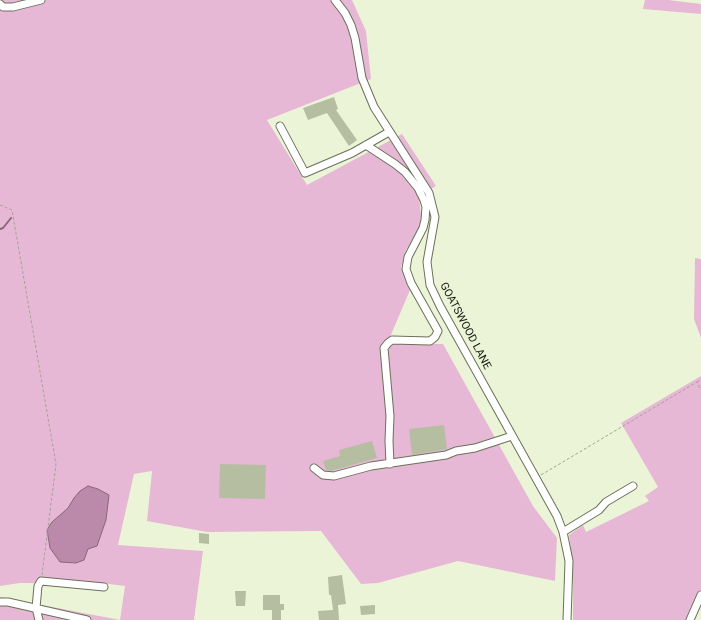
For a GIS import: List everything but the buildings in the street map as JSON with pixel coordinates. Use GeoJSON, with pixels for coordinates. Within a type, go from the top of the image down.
{"type":"FeatureCollection","features":[{"type":"Feature","properties":{"kind":"street"},"geometry":{"type":"LineString","coordinates":[[0,4],[4,8],[13,8],[41,0]]}},
{"type":"Feature","properties":{"kind":"street","name":"GOATSWOOD LANE"},"geometry":{"type":"LineString","coordinates":[[335,0],[345,13],[351,25],[362,78],[374,108],[429,193],[435,217],[427,262],[430,285],[444,313],[557,516],[563,532],[568,561],[567,620]]}},
{"type":"Feature","properties":{"kind":"street"},"geometry":{"type":"LineString","coordinates":[[280,126],[306,173],[352,153],[389,132]]}},
{"type":"Feature","properties":{"kind":"street"},"geometry":{"type":"LineString","coordinates":[[366,145],[405,172],[418,188],[424,200],[426,207],[425,220],[406,260],[406,269],[411,283],[438,331],[430,341],[392,340],[384,348],[390,416],[390,464]]}},
{"type":"Feature","properties":{"kind":"street"},"geometry":{"type":"LineString","coordinates":[[314,468],[323,475],[334,476],[371,466],[446,455],[456,451],[475,448],[512,436]]}},
{"type":"Feature","properties":{"kind":"street"},"geometry":{"type":"LineString","coordinates":[[563,532],[599,510],[606,502],[633,486]]}},
{"type":"Feature","properties":{"kind":"street"},"geometry":{"type":"LineString","coordinates":[[39,620],[36,608],[38,586],[41,581],[104,587]]}},
{"type":"Feature","properties":{"kind":"street"},"geometry":{"type":"LineString","coordinates":[[690,620],[701,595]]}},
{"type":"Feature","properties":{"kind":"street"},"geometry":{"type":"LineString","coordinates":[[0,602],[8,602],[87,620]]}},
{"type":"Feature","properties":{"kind":"path"},"geometry":{"type":"LineString","coordinates":[[0,205],[12,210],[56,464],[41,581]]}},
{"type":"Feature","properties":{"kind":"path"},"geometry":{"type":"LineString","coordinates":[[535,478],[701,380]]}},
{"type":"Feature","properties":{"kind":"path"},"geometry":{"type":"LineString","coordinates":[[696,382],[701,390]]}},
{"type":"Feature","properties":{"kind":"shaded area"},"geometry":{"type":"Polygon","coordinates":[[[0,0],[352,0],[366,31],[371,79],[267,120],[307,185],[402,134],[436,186],[419,196],[422,226],[406,250],[401,267],[410,290],[387,344],[443,344],[533,506],[557,538],[555,581],[458,561],[378,583],[361,584],[321,531],[207,532],[147,521],[152,471],[134,474],[118,545],[203,551],[194,620],[120,620],[125,586],[109,584],[20,583],[0,586],[0,0]]]}},
{"type":"Feature","properties":{"kind":"shaded area"},"geometry":{"type":"Polygon","coordinates":[[[645,0],[668,0],[701,4],[701,14],[643,9],[645,0]]]}},
{"type":"Feature","properties":{"kind":"shaded area"},"geometry":{"type":"Polygon","coordinates":[[[695,258],[701,259],[701,338],[694,319],[695,258]]]}},
{"type":"Feature","properties":{"kind":"shaded area"},"geometry":{"type":"Polygon","coordinates":[[[701,376],[701,589],[689,620],[573,620],[573,565],[569,535],[583,525],[586,532],[649,501],[645,496],[658,487],[621,423],[701,376]]]}},
{"type":"Feature","properties":{"kind":"shaded area"},"geometry":{"type":"Polygon","coordinates":[[[88,486],[109,495],[106,520],[97,546],[88,549],[84,560],[76,563],[60,562],[50,548],[47,530],[52,522],[68,508],[80,491],[88,486]]]}},
{"type":"Feature","properties":{"kind":"shaded area"},"geometry":{"type":"Polygon","coordinates":[[[0,597],[120,620],[0,620],[0,597]]]}},
{"type":"Feature","properties":{"kind":"waterway"},"geometry":{"type":"LineString","coordinates":[[0,229],[3,228],[11,218]]}}]}
